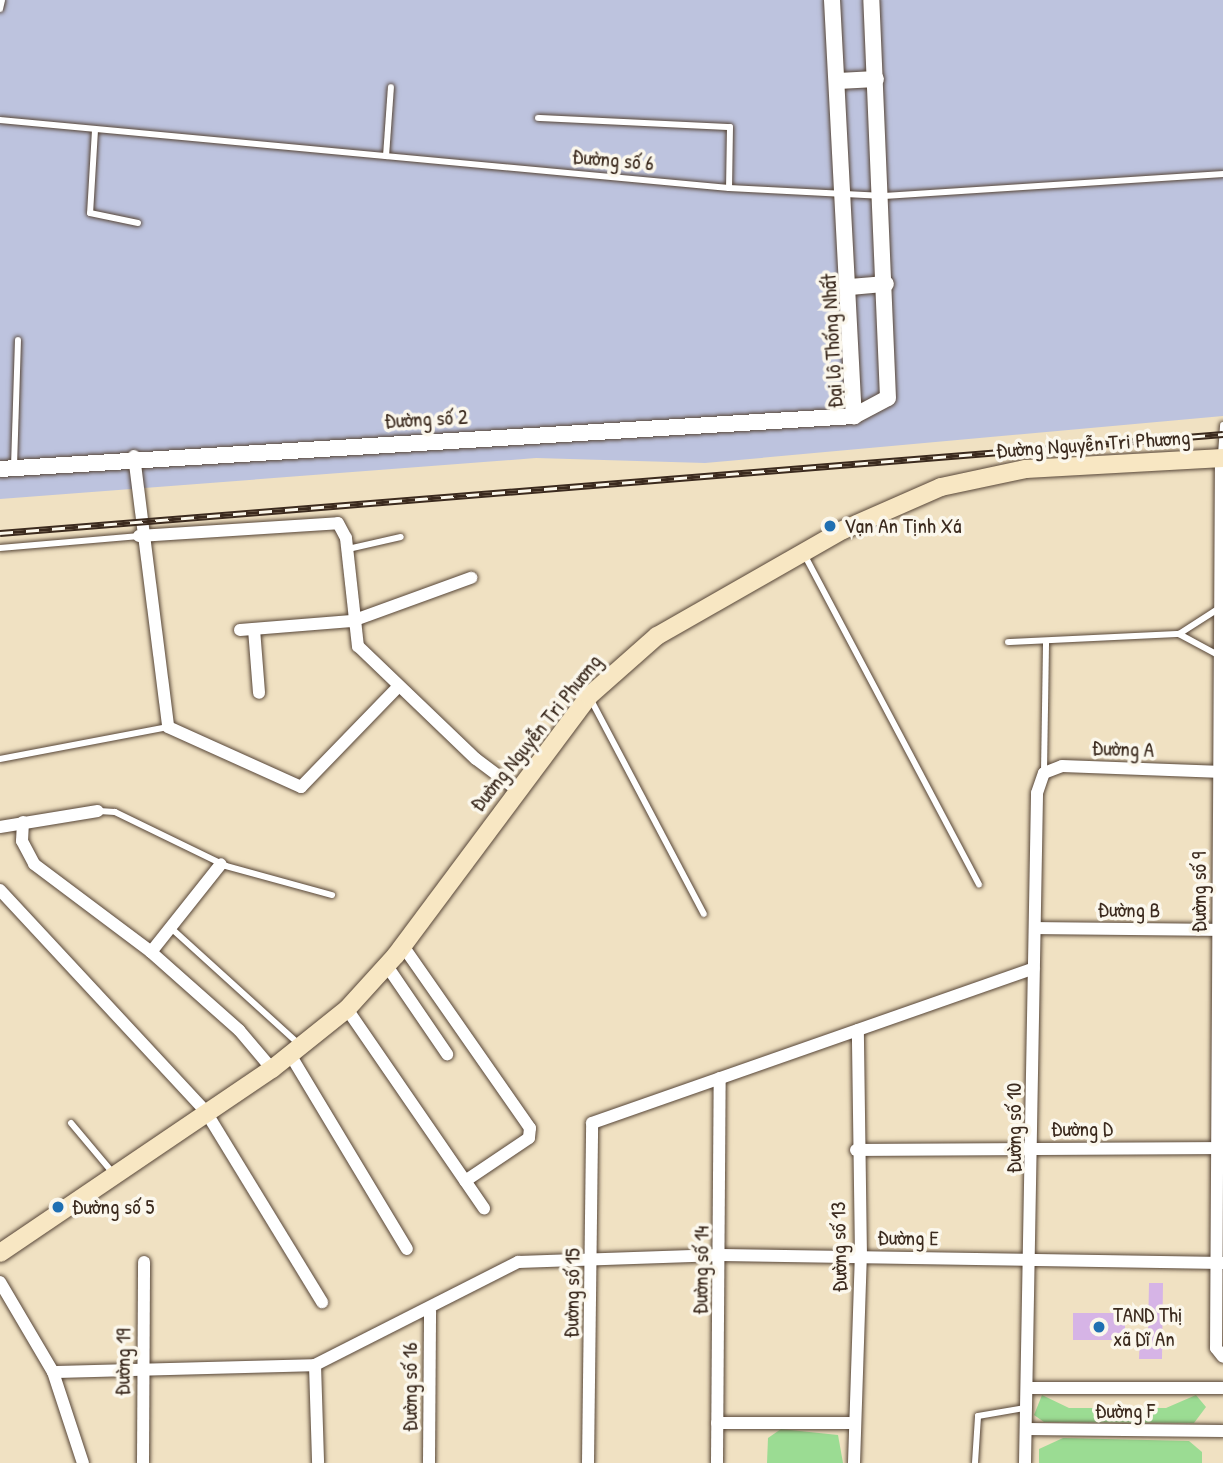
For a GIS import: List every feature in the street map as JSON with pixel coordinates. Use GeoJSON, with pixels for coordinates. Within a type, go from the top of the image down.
{"type":"FeatureCollection","features":[{"type":"Feature","properties":{"kind":"main road","name":"Đường Nguyễn Tri Phương"},"geometry":{"type":"LineString","coordinates":[[0,1253],[297,1052],[348,1009],[403,946],[516,789],[589,696],[657,636],[803,552],[904,501],[981,476],[1222,458]]}},
{"type":"Feature","properties":{"kind":"street","name":"Đại lộ Thống Nhất"},"geometry":{"type":"LineString","coordinates":[[832,0],[846,192],[854,416],[888,398],[884,196],[871,0]]}},
{"type":"Feature","properties":{"kind":"street"},"geometry":{"type":"LineString","coordinates":[[838,81],[876,79]]}},
{"type":"Feature","properties":{"kind":"street"},"geometry":{"type":"LineString","coordinates":[[850,287],[886,284]]}},
{"type":"Feature","properties":{"kind":"street","name":"Đường số 2"},"geometry":{"type":"LineString","coordinates":[[7,468],[134,456],[854,416]]}},
{"type":"Feature","properties":{"kind":"street"},"geometry":{"type":"LineString","coordinates":[[134,456],[139,536],[168,727],[301,787],[397,688]]}},
{"type":"Feature","properties":{"kind":"street","name":"Đường số 9"},"geometry":{"type":"LineString","coordinates":[[1222,458],[1218,609],[1221,1148],[1216,1348],[1223,1357]]}},
{"type":"Feature","properties":{"kind":"street"},"geometry":{"type":"LineString","coordinates":[[139,536],[329,522],[342,529],[352,621],[358,646],[397,688],[516,789]]}},
{"type":"Feature","properties":{"kind":"street"},"geometry":{"type":"LineString","coordinates":[[259,693],[247,630],[352,621],[471,578]]}},
{"type":"Feature","properties":{"kind":"street","name":"Đường A"},"geometry":{"type":"LineString","coordinates":[[1044,773],[1062,766],[1221,772]]}},
{"type":"Feature","properties":{"kind":"street","name":"Đường số 10"},"geometry":{"type":"LineString","coordinates":[[1025,1463],[1025,1408],[1034,1259],[1032,1149],[1037,793],[1044,773]]}},
{"type":"Feature","properties":{"kind":"street"},"geometry":{"type":"LineString","coordinates":[[0,827],[97,811]]}},
{"type":"Feature","properties":{"kind":"street"},"geometry":{"type":"LineString","coordinates":[[23,822],[22,841],[34,864],[151,952],[239,1030],[272,1069]]}},
{"type":"Feature","properties":{"kind":"street"},"geometry":{"type":"LineString","coordinates":[[151,952],[221,864]]}},
{"type":"Feature","properties":{"kind":"street"},"geometry":{"type":"LineString","coordinates":[[0,890],[206,1112],[321,1302]]}},
{"type":"Feature","properties":{"kind":"street","name":"Đường B"},"geometry":{"type":"LineString","coordinates":[[1035,928],[1221,930]]}},
{"type":"Feature","properties":{"kind":"street"},"geometry":{"type":"LineString","coordinates":[[403,946],[530,1128],[529,1138],[466,1181]]}},
{"type":"Feature","properties":{"kind":"street"},"geometry":{"type":"LineString","coordinates":[[387,966],[447,1054]]}},
{"type":"Feature","properties":{"kind":"street"},"geometry":{"type":"LineString","coordinates":[[720,1078],[1034,968]]}},
{"type":"Feature","properties":{"kind":"street"},"geometry":{"type":"LineString","coordinates":[[348,1009],[484,1208]]}},
{"type":"Feature","properties":{"kind":"street","name":"Đường số 13"},"geometry":{"type":"LineString","coordinates":[[854,1463],[861,1257],[856,1150],[858,1030]]}},
{"type":"Feature","properties":{"kind":"street"},"geometry":{"type":"LineString","coordinates":[[297,1052],[407,1249]]}},
{"type":"Feature","properties":{"kind":"street","name":"Đường số 15"},"geometry":{"type":"LineString","coordinates":[[588,1463],[593,1258],[592,1123],[720,1078]]}},
{"type":"Feature","properties":{"kind":"street","name":"Đường số 14"},"geometry":{"type":"LineString","coordinates":[[717,1463],[721,1255],[720,1078]]}},
{"type":"Feature","properties":{"kind":"street","name":"Đường D"},"geometry":{"type":"LineString","coordinates":[[856,1150],[1221,1148]]}},
{"type":"Feature","properties":{"kind":"street","name":"Đường E"},"geometry":{"type":"LineString","coordinates":[[315,1365],[430,1311],[518,1262],[721,1255],[1220,1263]]}},
{"type":"Feature","properties":{"kind":"street","name":"Đường 19"},"geometry":{"type":"LineString","coordinates":[[143,1463],[144,1262]]}},
{"type":"Feature","properties":{"kind":"street"},"geometry":{"type":"LineString","coordinates":[[0,1282],[53,1372],[83,1463]]}},
{"type":"Feature","properties":{"kind":"street","name":"Đường số 16"},"geometry":{"type":"LineString","coordinates":[[429,1463],[430,1311]]}},
{"type":"Feature","properties":{"kind":"street"},"geometry":{"type":"LineString","coordinates":[[53,1372],[315,1365],[318,1463]]}},
{"type":"Feature","properties":{"kind":"street","name":"Đường F"},"geometry":{"type":"LineString","coordinates":[[1027,1388],[1223,1388]]}},
{"type":"Feature","properties":{"kind":"street"},"geometry":{"type":"LineString","coordinates":[[718,1423],[855,1423]]}},
{"type":"Feature","properties":{"kind":"street","name":"Đường F"},"geometry":{"type":"LineString","coordinates":[[1026,1429],[1223,1431]]}},
{"type":"Feature","properties":{"kind":"lane"},"geometry":{"type":"LineString","coordinates":[[0,9],[2,0]]}},
{"type":"Feature","properties":{"kind":"lane"},"geometry":{"type":"LineString","coordinates":[[386,156],[391,87]]}},
{"type":"Feature","properties":{"kind":"lane"},"geometry":{"type":"LineString","coordinates":[[538,118],[730,127],[729,188]]}},
{"type":"Feature","properties":{"kind":"lane","name":"Đường số 6"},"geometry":{"type":"LineString","coordinates":[[0,120],[729,188],[884,196],[1223,174]]}},
{"type":"Feature","properties":{"kind":"lane"},"geometry":{"type":"LineString","coordinates":[[95,130],[90,213],[138,223]]}},
{"type":"Feature","properties":{"kind":"lane"},"geometry":{"type":"LineString","coordinates":[[7,468],[18,340]]}},
{"type":"Feature","properties":{"kind":"lane","name":"Đường số 9"},"geometry":{"type":"LineString","coordinates":[[1222,458],[1223,425]]}},
{"type":"Feature","properties":{"kind":"lane"},"geometry":{"type":"LineString","coordinates":[[0,548],[139,536]]}},
{"type":"Feature","properties":{"kind":"lane"},"geometry":{"type":"LineString","coordinates":[[346,549],[401,537]]}},
{"type":"Feature","properties":{"kind":"lane"},"geometry":{"type":"LineString","coordinates":[[803,552],[979,884]]}},
{"type":"Feature","properties":{"kind":"lane"},"geometry":{"type":"LineString","coordinates":[[1008,642],[1180,634],[1218,609]]}},
{"type":"Feature","properties":{"kind":"lane"},"geometry":{"type":"LineString","coordinates":[[1180,634],[1218,655]]}},
{"type":"Feature","properties":{"kind":"lane"},"geometry":{"type":"LineString","coordinates":[[1044,773],[1045,641]]}},
{"type":"Feature","properties":{"kind":"lane"},"geometry":{"type":"LineString","coordinates":[[589,696],[704,914]]}},
{"type":"Feature","properties":{"kind":"lane"},"geometry":{"type":"LineString","coordinates":[[0,760],[168,727]]}},
{"type":"Feature","properties":{"kind":"lane"},"geometry":{"type":"LineString","coordinates":[[97,811],[116,812],[221,864],[332,895]]}},
{"type":"Feature","properties":{"kind":"lane"},"geometry":{"type":"LineString","coordinates":[[171,928],[297,1052]]}},
{"type":"Feature","properties":{"kind":"lane"},"geometry":{"type":"LineString","coordinates":[[71,1123],[114,1175]]}},
{"type":"Feature","properties":{"kind":"lane"},"geometry":{"type":"LineString","coordinates":[[975,1463],[978,1416],[1025,1408]]}},
{"type":"Feature","properties":{"kind":"shaded area"},"geometry":{"type":"Polygon","coordinates":[[[0,0],[1223,0],[1223,416],[705,463],[536,458],[0,499],[0,0]]]}},
{"type":"Feature","properties":{"kind":"green space"},"geometry":{"type":"Polygon","coordinates":[[[1042,1395],[1069,1408],[1166,1408],[1196,1395],[1206,1407],[1194,1423],[1044,1422],[1034,1415],[1042,1395]]]}},
{"type":"Feature","properties":{"kind":"green space"},"geometry":{"type":"Polygon","coordinates":[[[781,1429],[838,1435],[843,1463],[767,1463],[768,1438],[781,1429]]]}},
{"type":"Feature","properties":{"kind":"green space"},"geometry":{"type":"Polygon","coordinates":[[[1063,1438],[1189,1441],[1202,1452],[1202,1463],[1039,1463],[1039,1449],[1063,1438]]]}},
{"type":"Feature","properties":{"kind":"building"},"geometry":{"type":"Polygon","coordinates":[[[1149,1283],[1163,1283],[1162,1359],[1139,1359],[1140,1334],[1148,1334],[1149,1283]]]}},
{"type":"Feature","properties":{"kind":"building","name":"TAND Thị xã Dĩ An"},"geometry":{"type":"Polygon","coordinates":[[[1073,1313],[1125,1313],[1125,1340],[1073,1340],[1073,1313]]]}},
{"type":"Feature","properties":{"kind":"railway"},"geometry":{"type":"LineString","coordinates":[[0,533],[1223,434]]}},
{"type":"Feature","properties":{"kind":"place","name":"Vạn An Tịnh Xá"},"geometry":{"type":"Point","coordinates":[830,526]}},
{"type":"Feature","properties":{"kind":"place","name":"Đường số 5"},"geometry":{"type":"Point","coordinates":[58,1207]}},
{"type":"Feature","properties":{"kind":"place","name":"TAND Thị xã Dĩ An"},"geometry":{"type":"Point","coordinates":[1099,1327]}}]}
